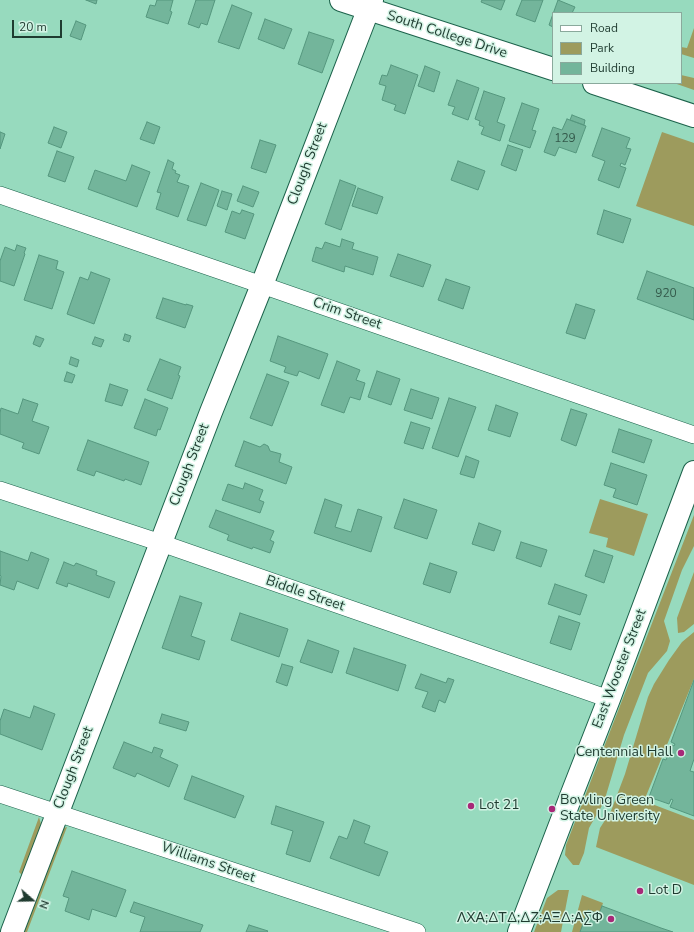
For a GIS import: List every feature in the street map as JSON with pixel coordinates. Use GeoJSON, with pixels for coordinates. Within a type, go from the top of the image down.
{"type":"FeatureCollection","features":[{"type":"Feature","properties":{"kind":"street","name":"South College Drive"},"geometry":{"type":"LineString","coordinates":[[341,0],[370,5],[552,70]]}},
{"type":"Feature","properties":{"kind":"street","name":"Clough Street"},"geometry":{"type":"LineString","coordinates":[[12,932],[211,412],[370,5]]}},
{"type":"Feature","properties":{"kind":"street"},"geometry":{"type":"LineString","coordinates":[[597,84],[694,116]]}},
{"type":"Feature","properties":{"kind":"street","name":"Crim Street"},"geometry":{"type":"LineString","coordinates":[[0,196],[262,284],[694,435]]}},
{"type":"Feature","properties":{"kind":"street","name":"East Wooster Street"},"geometry":{"type":"LineString","coordinates":[[519,932],[572,790],[609,699],[694,472]]}},
{"type":"Feature","properties":{"kind":"street","name":"Biddle Street"},"geometry":{"type":"LineString","coordinates":[[0,490],[161,543],[609,699]]}},
{"type":"Feature","properties":{"kind":"street","name":"Williams Street"},"geometry":{"type":"LineString","coordinates":[[0,794],[417,932]]}},
{"type":"Feature","properties":{"kind":"green space"},"geometry":{"type":"Polygon","coordinates":[[[694,28],[694,58],[682,54],[682,47],[687,48],[694,28]]]}},
{"type":"Feature","properties":{"kind":"green space"},"geometry":{"type":"Polygon","coordinates":[[[682,75],[694,78],[694,90],[677,84],[682,84],[682,75]]]}},
{"type":"Feature","properties":{"kind":"green space"},"geometry":{"type":"Polygon","coordinates":[[[662,132],[694,143],[694,226],[636,206],[662,132]]]}},
{"type":"Feature","properties":{"kind":"green space"},"geometry":{"type":"Polygon","coordinates":[[[600,499],[648,514],[634,556],[606,547],[608,538],[589,533],[600,499]]]}},
{"type":"Feature","properties":{"kind":"green space"},"geometry":{"type":"Polygon","coordinates":[[[694,515],[694,546],[682,570],[664,621],[670,641],[667,651],[648,673],[624,735],[604,802],[589,828],[584,853],[579,865],[573,865],[565,855],[566,845],[694,515]]]}},
{"type":"Feature","properties":{"kind":"green space"},"geometry":{"type":"Polygon","coordinates":[[[694,572],[694,624],[684,632],[678,633],[677,618],[694,572]]]}},
{"type":"Feature","properties":{"kind":"green space"},"geometry":{"type":"Polygon","coordinates":[[[694,632],[694,679],[644,801],[694,820],[694,885],[596,847],[600,828],[611,811],[625,774],[648,697],[669,660],[682,642],[694,632]]]}},
{"type":"Feature","properties":{"kind":"green space"},"geometry":{"type":"Polygon","coordinates":[[[39,817],[42,828],[22,875],[19,872],[39,817]]]}},
{"type":"Feature","properties":{"kind":"green space"},"geometry":{"type":"Polygon","coordinates":[[[67,827],[27,932],[20,932],[58,832],[67,827]]]}},
{"type":"Feature","properties":{"kind":"green space"},"geometry":{"type":"Polygon","coordinates":[[[558,890],[569,890],[561,932],[534,932],[547,898],[558,890]]]}},
{"type":"Feature","properties":{"kind":"green space"},"geometry":{"type":"Polygon","coordinates":[[[582,895],[603,903],[599,914],[580,932],[572,932],[582,895]]]}},
{"type":"Feature","properties":{"kind":"building"},"geometry":{"type":"Polygon","coordinates":[[[86,0],[97,0],[96,4],[86,0]]]}},
{"type":"Feature","properties":{"kind":"building"},"geometry":{"type":"Polygon","coordinates":[[[157,0],[173,0],[170,11],[172,12],[168,24],[146,17],[150,5],[155,6],[157,0]]]}},
{"type":"Feature","properties":{"kind":"building"},"geometry":{"type":"Polygon","coordinates":[[[196,0],[215,0],[207,25],[201,23],[199,28],[188,24],[196,0]]]}},
{"type":"Feature","properties":{"kind":"building"},"geometry":{"type":"Polygon","coordinates":[[[482,0],[505,0],[501,10],[481,2],[482,0]]]}},
{"type":"Feature","properties":{"kind":"building"},"geometry":{"type":"Polygon","coordinates":[[[522,0],[543,0],[535,22],[516,15],[522,0]]]}},
{"type":"Feature","properties":{"kind":"building"},"geometry":{"type":"Polygon","coordinates":[[[558,0],[575,7],[572,12],[553,12],[558,0]]]}},
{"type":"Feature","properties":{"kind":"building"},"geometry":{"type":"Polygon","coordinates":[[[232,5],[252,13],[239,49],[218,42],[232,5]]]}},
{"type":"Feature","properties":{"kind":"building"},"geometry":{"type":"Polygon","coordinates":[[[552,17],[552,26],[549,25],[552,17]]]}},
{"type":"Feature","properties":{"kind":"building"},"geometry":{"type":"Polygon","coordinates":[[[265,19],[292,29],[284,49],[258,39],[265,19]]]}},
{"type":"Feature","properties":{"kind":"building"},"geometry":{"type":"Polygon","coordinates":[[[76,21],[86,25],[81,40],[70,36],[76,21]]]}},
{"type":"Feature","properties":{"kind":"building"},"geometry":{"type":"Polygon","coordinates":[[[309,32],[334,40],[322,73],[298,64],[309,32]]]}},
{"type":"Feature","properties":{"kind":"building"},"geometry":{"type":"Polygon","coordinates":[[[391,65],[418,75],[405,114],[394,110],[396,105],[382,100],[386,86],[379,84],[382,75],[387,76],[391,65]]]}},
{"type":"Feature","properties":{"kind":"building"},"geometry":{"type":"Polygon","coordinates":[[[425,66],[440,72],[434,92],[418,86],[425,66]]]}},
{"type":"Feature","properties":{"kind":"building"},"geometry":{"type":"Polygon","coordinates":[[[457,80],[479,88],[468,120],[452,114],[455,107],[448,105],[457,80]]]}},
{"type":"Feature","properties":{"kind":"building"},"geometry":{"type":"Polygon","coordinates":[[[484,91],[505,98],[497,122],[505,125],[500,141],[481,134],[484,127],[479,125],[480,121],[475,119],[484,91]]]}},
{"type":"Feature","properties":{"kind":"building"},"geometry":{"type":"Polygon","coordinates":[[[522,103],[539,109],[532,130],[536,131],[530,148],[509,141],[522,103]]]}},
{"type":"Feature","properties":{"kind":"building"},"geometry":{"type":"Polygon","coordinates":[[[572,115],[585,120],[584,125],[570,120],[572,115]]]}},
{"type":"Feature","properties":{"kind":"building"},"geometry":{"type":"Polygon","coordinates":[[[567,119],[586,126],[576,153],[559,147],[555,156],[544,152],[553,127],[562,130],[567,119]]]}},
{"type":"Feature","properties":{"kind":"building"},"geometry":{"type":"Polygon","coordinates":[[[147,122],[160,127],[154,144],[140,139],[147,122]]]}},
{"type":"Feature","properties":{"kind":"building"},"geometry":{"type":"Polygon","coordinates":[[[54,127],[67,132],[61,148],[48,143],[54,127]]]}},
{"type":"Feature","properties":{"kind":"building"},"geometry":{"type":"Polygon","coordinates":[[[602,128],[630,138],[626,148],[631,149],[625,165],[621,163],[620,166],[626,168],[619,188],[598,180],[605,161],[592,156],[602,128]]]}},
{"type":"Feature","properties":{"kind":"building"},"geometry":{"type":"Polygon","coordinates":[[[0,132],[5,134],[0,149],[0,132]]]}},
{"type":"Feature","properties":{"kind":"building"},"geometry":{"type":"Polygon","coordinates":[[[260,140],[276,145],[266,173],[251,168],[260,140]]]}},
{"type":"Feature","properties":{"kind":"building"},"geometry":{"type":"Polygon","coordinates":[[[508,145],[523,150],[516,171],[501,165],[508,145]]]}},
{"type":"Feature","properties":{"kind":"building"},"geometry":{"type":"Polygon","coordinates":[[[57,151],[74,157],[65,182],[48,176],[57,151]]]}},
{"type":"Feature","properties":{"kind":"building"},"geometry":{"type":"Polygon","coordinates":[[[168,160],[174,163],[172,169],[176,171],[175,173],[180,175],[177,182],[189,186],[178,217],[156,209],[161,193],[157,192],[168,160]]]}},
{"type":"Feature","properties":{"kind":"building"},"geometry":{"type":"Polygon","coordinates":[[[458,161],[485,171],[478,190],[451,180],[458,161]]]}},
{"type":"Feature","properties":{"kind":"building"},"geometry":{"type":"Polygon","coordinates":[[[132,165],[150,172],[137,207],[88,189],[95,170],[126,181],[132,165]]]}},
{"type":"Feature","properties":{"kind":"building"},"geometry":{"type":"Polygon","coordinates":[[[340,180],[356,186],[341,230],[325,224],[340,180]]]}},
{"type":"Feature","properties":{"kind":"building"},"geometry":{"type":"Polygon","coordinates":[[[201,183],[219,190],[206,226],[187,220],[201,183]]]}},
{"type":"Feature","properties":{"kind":"building"},"geometry":{"type":"Polygon","coordinates":[[[243,186],[259,192],[253,207],[237,201],[243,186]]]}},
{"type":"Feature","properties":{"kind":"building"},"geometry":{"type":"Polygon","coordinates":[[[358,188],[383,197],[377,214],[352,206],[358,188]]]}},
{"type":"Feature","properties":{"kind":"building"},"geometry":{"type":"Polygon","coordinates":[[[222,191],[232,194],[227,210],[217,206],[222,191]]]}},
{"type":"Feature","properties":{"kind":"building"},"geometry":{"type":"Polygon","coordinates":[[[242,210],[254,214],[245,239],[225,232],[232,211],[240,214],[242,210]]]}},
{"type":"Feature","properties":{"kind":"building"},"geometry":{"type":"Polygon","coordinates":[[[604,210],[631,219],[623,243],[597,234],[604,210]]]}},
{"type":"Feature","properties":{"kind":"building"},"geometry":{"type":"Polygon","coordinates":[[[342,239],[354,243],[352,249],[378,257],[373,275],[345,266],[344,272],[312,261],[316,247],[322,249],[325,242],[340,247],[342,239]]]}},
{"type":"Feature","properties":{"kind":"building"},"geometry":{"type":"Polygon","coordinates":[[[17,245],[26,248],[14,286],[0,281],[0,261],[5,247],[15,251],[17,245]]]}},
{"type":"Feature","properties":{"kind":"building"},"geometry":{"type":"Polygon","coordinates":[[[398,254],[431,265],[423,287],[390,276],[398,254]]]}},
{"type":"Feature","properties":{"kind":"building"},"geometry":{"type":"Polygon","coordinates":[[[39,255],[58,261],[56,269],[64,272],[52,309],[24,300],[39,255]]]}},
{"type":"Feature","properties":{"kind":"building"},"geometry":{"type":"Polygon","coordinates":[[[647,271],[694,288],[694,320],[637,299],[647,271]]]}},
{"type":"Feature","properties":{"kind":"building"},"geometry":{"type":"Polygon","coordinates":[[[91,272],[110,279],[94,324],[67,314],[80,277],[88,280],[91,272]]]}},
{"type":"Feature","properties":{"kind":"building"},"geometry":{"type":"Polygon","coordinates":[[[446,279],[470,287],[463,309],[438,300],[446,279]]]}},
{"type":"Feature","properties":{"kind":"building"},"geometry":{"type":"Polygon","coordinates":[[[163,298],[193,306],[185,328],[156,318],[163,298]]]}},
{"type":"Feature","properties":{"kind":"building"},"geometry":{"type":"Polygon","coordinates":[[[576,304],[595,310],[585,339],[566,333],[576,304]]]}},
{"type":"Feature","properties":{"kind":"building"},"geometry":{"type":"Polygon","coordinates":[[[125,334],[131,336],[129,342],[123,340],[125,334]]]}},
{"type":"Feature","properties":{"kind":"building"},"geometry":{"type":"Polygon","coordinates":[[[36,336],[44,339],[40,347],[33,344],[36,336]]]}},
{"type":"Feature","properties":{"kind":"building"},"geometry":{"type":"Polygon","coordinates":[[[278,336],[328,354],[319,379],[299,371],[297,376],[284,372],[286,367],[270,361],[278,336]]]}},
{"type":"Feature","properties":{"kind":"building"},"geometry":{"type":"Polygon","coordinates":[[[95,337],[104,340],[101,347],[92,344],[95,337]]]}},
{"type":"Feature","properties":{"kind":"building"},"geometry":{"type":"Polygon","coordinates":[[[71,357],[79,360],[77,367],[69,364],[71,357]]]}},
{"type":"Feature","properties":{"kind":"building"},"geometry":{"type":"Polygon","coordinates":[[[160,359],[181,367],[178,375],[180,376],[172,399],[147,390],[160,359]]]}},
{"type":"Feature","properties":{"kind":"building"},"geometry":{"type":"Polygon","coordinates":[[[337,361],[360,370],[356,380],[365,383],[360,400],[350,397],[344,413],[321,405],[337,361]]]}},
{"type":"Feature","properties":{"kind":"building"},"geometry":{"type":"Polygon","coordinates":[[[377,371],[400,379],[391,405],[368,397],[377,371]]]}},
{"type":"Feature","properties":{"kind":"building"},"geometry":{"type":"Polygon","coordinates":[[[67,372],[75,375],[72,383],[64,381],[67,372]]]}},
{"type":"Feature","properties":{"kind":"building"},"geometry":{"type":"Polygon","coordinates":[[[267,374],[289,382],[272,426],[250,418],[267,374]]]}},
{"type":"Feature","properties":{"kind":"building"},"geometry":{"type":"Polygon","coordinates":[[[110,384],[128,390],[122,406],[105,401],[110,384]]]}},
{"type":"Feature","properties":{"kind":"building"},"geometry":{"type":"Polygon","coordinates":[[[411,389],[439,398],[432,419],[404,410],[411,389]]]}},
{"type":"Feature","properties":{"kind":"building"},"geometry":{"type":"Polygon","coordinates":[[[449,398],[476,407],[458,457],[432,448],[449,398]]]}},
{"type":"Feature","properties":{"kind":"building"},"geometry":{"type":"Polygon","coordinates":[[[23,399],[38,404],[32,421],[49,427],[39,454],[22,448],[24,443],[0,434],[1,408],[18,414],[23,399]]]}},
{"type":"Feature","properties":{"kind":"building"},"geometry":{"type":"Polygon","coordinates":[[[145,399],[168,408],[160,430],[158,429],[156,436],[134,428],[145,399]]]}},
{"type":"Feature","properties":{"kind":"building"},"geometry":{"type":"Polygon","coordinates":[[[496,405],[518,413],[510,437],[488,430],[496,405]]]}},
{"type":"Feature","properties":{"kind":"building"},"geometry":{"type":"Polygon","coordinates":[[[571,409],[587,414],[576,446],[561,440],[571,409]]]}},
{"type":"Feature","properties":{"kind":"building"},"geometry":{"type":"Polygon","coordinates":[[[411,422],[430,428],[423,449],[404,443],[411,422]]]}},
{"type":"Feature","properties":{"kind":"building"},"geometry":{"type":"Polygon","coordinates":[[[619,429],[652,440],[644,463],[612,452],[619,429]]]}},
{"type":"Feature","properties":{"kind":"building"},"geometry":{"type":"Polygon","coordinates":[[[88,440],[149,462],[141,485],[125,479],[124,481],[96,471],[94,476],[77,470],[88,440]]]}},
{"type":"Feature","properties":{"kind":"building"},"geometry":{"type":"Polygon","coordinates":[[[244,441],[260,447],[264,444],[268,446],[270,451],[281,454],[279,462],[292,467],[286,484],[235,466],[244,441]]]}},
{"type":"Feature","properties":{"kind":"building"},"geometry":{"type":"Polygon","coordinates":[[[466,456],[479,461],[474,478],[460,474],[466,456]]]}},
{"type":"Feature","properties":{"kind":"building"},"geometry":{"type":"Polygon","coordinates":[[[611,463],[647,475],[637,505],[613,497],[616,489],[604,485],[611,463]]]}},
{"type":"Feature","properties":{"kind":"building"},"geometry":{"type":"Polygon","coordinates":[[[245,483],[263,490],[259,500],[264,502],[260,513],[222,500],[228,484],[243,489],[245,483]]]}},
{"type":"Feature","properties":{"kind":"building"},"geometry":{"type":"Polygon","coordinates":[[[325,499],[342,505],[335,527],[351,532],[358,509],[382,517],[371,552],[314,533],[325,499]]]}},
{"type":"Feature","properties":{"kind":"building"},"geometry":{"type":"Polygon","coordinates":[[[404,499],[437,510],[427,539],[394,528],[404,499]]]}},
{"type":"Feature","properties":{"kind":"building"},"geometry":{"type":"Polygon","coordinates":[[[216,510],[274,531],[270,540],[274,542],[270,553],[253,547],[252,549],[227,540],[229,535],[209,527],[216,510]]]}},
{"type":"Feature","properties":{"kind":"building"},"geometry":{"type":"Polygon","coordinates":[[[479,523],[501,531],[494,551],[472,544],[479,523]]]}},
{"type":"Feature","properties":{"kind":"building"},"geometry":{"type":"Polygon","coordinates":[[[521,542],[547,550],[541,567],[516,558],[521,542]]]}},
{"type":"Feature","properties":{"kind":"building"},"geometry":{"type":"Polygon","coordinates":[[[594,550],[613,556],[604,583],[585,576],[594,550]]]}},
{"type":"Feature","properties":{"kind":"building"},"geometry":{"type":"Polygon","coordinates":[[[0,551],[28,561],[31,552],[49,559],[38,589],[17,581],[14,590],[0,585],[0,551]]]}},
{"type":"Feature","properties":{"kind":"building"},"geometry":{"type":"Polygon","coordinates":[[[64,562],[74,566],[76,563],[97,571],[96,575],[115,582],[109,598],[68,583],[67,587],[56,583],[64,562]]]}},
{"type":"Feature","properties":{"kind":"building"},"geometry":{"type":"Polygon","coordinates":[[[430,563],[457,572],[450,593],[423,584],[430,563]]]}},
{"type":"Feature","properties":{"kind":"building"},"geometry":{"type":"Polygon","coordinates":[[[555,584],[587,595],[580,615],[548,604],[555,584]]]}},
{"type":"Feature","properties":{"kind":"building"},"geometry":{"type":"Polygon","coordinates":[[[180,596],[202,603],[191,636],[205,641],[199,660],[162,648],[180,596]]]}},
{"type":"Feature","properties":{"kind":"building"},"geometry":{"type":"Polygon","coordinates":[[[240,613],[288,629],[279,657],[231,640],[240,613]]]}},
{"type":"Feature","properties":{"kind":"building"},"geometry":{"type":"Polygon","coordinates":[[[559,616],[580,623],[571,650],[550,643],[559,616]]]}},
{"type":"Feature","properties":{"kind":"building"},"geometry":{"type":"Polygon","coordinates":[[[308,640],[339,651],[332,673],[300,662],[308,640]]]}},
{"type":"Feature","properties":{"kind":"building"},"geometry":{"type":"Polygon","coordinates":[[[354,648],[406,665],[398,691],[346,673],[354,648]]]}},
{"type":"Feature","properties":{"kind":"building"},"geometry":{"type":"Polygon","coordinates":[[[282,664],[293,667],[287,686],[276,682],[282,664]]]}},
{"type":"Feature","properties":{"kind":"building"},"geometry":{"type":"Polygon","coordinates":[[[421,674],[446,683],[448,678],[454,680],[445,703],[439,700],[435,712],[422,707],[428,692],[415,688],[421,674]]]}},
{"type":"Feature","properties":{"kind":"building","name":"Centennial Hall"},"geometry":{"type":"Polygon","coordinates":[[[694,680],[694,759],[690,771],[694,772],[694,816],[670,807],[673,800],[671,799],[669,804],[649,797],[663,759],[666,760],[672,745],[674,746],[675,744],[671,742],[694,680]]]}},
{"type":"Feature","properties":{"kind":"building"},"geometry":{"type":"Polygon","coordinates":[[[34,706],[55,714],[42,750],[0,734],[0,721],[4,709],[30,718],[34,706]]]}},
{"type":"Feature","properties":{"kind":"building"},"geometry":{"type":"Polygon","coordinates":[[[162,714],[189,722],[186,731],[159,723],[162,714]]]}},
{"type":"Feature","properties":{"kind":"building"},"geometry":{"type":"Polygon","coordinates":[[[124,742],[152,753],[154,747],[163,750],[160,757],[178,765],[169,787],[137,773],[135,777],[113,768],[124,742]]]}},
{"type":"Feature","properties":{"kind":"building"},"geometry":{"type":"Polygon","coordinates":[[[192,776],[244,796],[235,818],[184,799],[192,776]]]}},
{"type":"Feature","properties":{"kind":"building"},"geometry":{"type":"Polygon","coordinates":[[[276,806],[324,822],[310,862],[286,854],[293,831],[271,824],[276,806]]]}},
{"type":"Feature","properties":{"kind":"building"},"geometry":{"type":"Polygon","coordinates":[[[354,820],[370,826],[364,843],[388,852],[379,876],[330,858],[339,836],[347,839],[354,820]]]}},
{"type":"Feature","properties":{"kind":"building"},"geometry":{"type":"Polygon","coordinates":[[[72,871],[126,890],[116,917],[92,909],[89,920],[65,911],[69,898],[63,896],[72,871]]]}},
{"type":"Feature","properties":{"kind":"building"},"geometry":{"type":"Polygon","coordinates":[[[134,902],[203,925],[200,932],[140,932],[145,917],[130,912],[134,902]]]}},
{"type":"Feature","properties":{"kind":"building","name":"ΛΧΑ;ΔΤΔ;ΔΖ;ΑΞΔ;ΑΣΦ"},"geometry":{"type":"Polygon","coordinates":[[[602,906],[673,932],[580,932],[588,910],[599,914],[602,906]]]}},
{"type":"Feature","properties":{"kind":"building"},"geometry":{"type":"Polygon","coordinates":[[[249,925],[268,931],[246,932],[249,925]]]}},
{"type":"Feature","properties":{"kind":"place","name":"Centennial Hall"},"geometry":{"type":"Point","coordinates":[681,753]}},
{"type":"Feature","properties":{"kind":"place","name":"Lot 21"},"geometry":{"type":"Point","coordinates":[471,806]}},
{"type":"Feature","properties":{"kind":"place","name":"Bowling Green State University"},"geometry":{"type":"Point","coordinates":[552,809]}},
{"type":"Feature","properties":{"kind":"place","name":"Lot D"},"geometry":{"type":"Point","coordinates":[640,891]}},
{"type":"Feature","properties":{"kind":"place","name":"ΛΧΑ;ΔΤΔ;ΔΖ;ΑΞΔ;ΑΣΦ"},"geometry":{"type":"Point","coordinates":[611,919]}}]}
